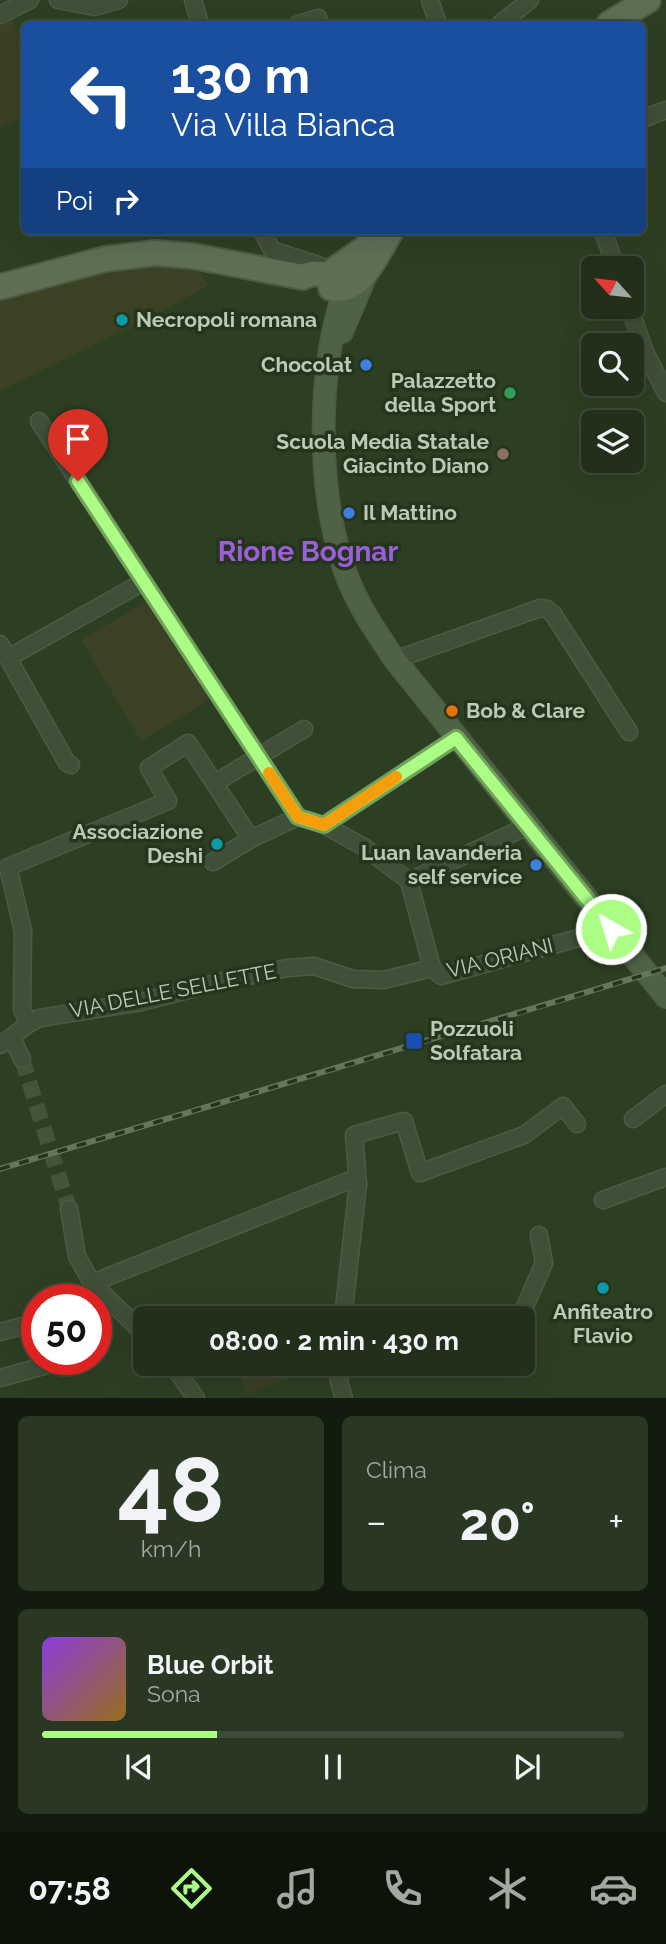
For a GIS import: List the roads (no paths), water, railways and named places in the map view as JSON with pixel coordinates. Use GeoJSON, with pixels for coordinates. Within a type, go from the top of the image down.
{"type":"FeatureCollection","features":[{"type":"Feature","properties":{"kind":"main road"},"geometry":{"type":"LineString","coordinates":[[613,21],[648,0]]}},
{"type":"Feature","properties":{"kind":"main road"},"geometry":{"type":"LineString","coordinates":[[0,287],[105,259],[155,253],[193,256],[323,281],[372,249],[387,235]]}},
{"type":"Feature","properties":{"kind":"main road"},"geometry":{"type":"LineString","coordinates":[[372,249],[365,282],[340,321],[333,368],[328,377],[324,420],[327,499],[336,539],[353,590],[395,660],[666,997]]}},
{"type":"Feature","properties":{"kind":"main road"},"geometry":{"type":"LineString","coordinates":[[323,281],[340,321]]}},
{"type":"Feature","properties":{"kind":"street"},"geometry":{"type":"LineString","coordinates":[[0,15],[30,0]]}},
{"type":"Feature","properties":{"kind":"street"},"geometry":{"type":"LineString","coordinates":[[58,0],[95,7],[120,0]]}},
{"type":"Feature","properties":{"kind":"street"},"geometry":{"type":"LineString","coordinates":[[193,0],[199,21]]}},
{"type":"Feature","properties":{"kind":"street"},"geometry":{"type":"LineString","coordinates":[[430,0],[438,21]]}},
{"type":"Feature","properties":{"kind":"street"},"geometry":{"type":"LineString","coordinates":[[504,21],[530,0]]}},
{"type":"Feature","properties":{"kind":"street"},"geometry":{"type":"LineString","coordinates":[[646,118],[666,110]]}},
{"type":"Feature","properties":{"kind":"street"},"geometry":{"type":"LineString","coordinates":[[263,235],[272,250],[321,266],[323,281]]}},
{"type":"Feature","properties":{"kind":"street"},"geometry":{"type":"LineString","coordinates":[[604,235],[611,256]]}},
{"type":"Feature","properties":{"kind":"street"},"geometry":{"type":"LineString","coordinates":[[634,319],[645,352],[666,393]]}},
{"type":"Feature","properties":{"kind":"street"},"geometry":{"type":"LineString","coordinates":[[39,421],[298,817],[324,825],[364,847],[410,881],[432,968]]}},
{"type":"Feature","properties":{"kind":"street"},"geometry":{"type":"LineString","coordinates":[[71,765],[67,763],[4,651],[143,582]]}},
{"type":"Feature","properties":{"kind":"street"},"geometry":{"type":"LineString","coordinates":[[395,660],[540,608],[547,608],[629,732]]}},
{"type":"Feature","properties":{"kind":"street"},"geometry":{"type":"LineString","coordinates":[[215,783],[304,729]]}},
{"type":"Feature","properties":{"kind":"street"},"geometry":{"type":"LineString","coordinates":[[324,825],[456,738]]}},
{"type":"Feature","properties":{"kind":"street"},"geometry":{"type":"LineString","coordinates":[[22,1059],[6,1041],[27,1022],[22,1009],[23,931],[8,867],[168,801],[149,768],[188,743],[251,839]]}},
{"type":"Feature","properties":{"kind":"street"},"geometry":{"type":"LineString","coordinates":[[213,862],[251,839],[298,817]]}},
{"type":"Feature","properties":{"kind":"street"},"geometry":{"type":"LineString","coordinates":[[410,881],[528,826]]}},
{"type":"Feature","properties":{"kind":"street","name":"VIA ORIANI"},"geometry":{"type":"LineString","coordinates":[[432,968],[441,976],[611,929]]}},
{"type":"Feature","properties":{"kind":"street","name":"VIA DELLE SELLETTE"},"geometry":{"type":"LineString","coordinates":[[27,1022],[89,1008],[141,1002],[287,968],[314,965],[354,979],[384,980],[432,968]]}},
{"type":"Feature","properties":{"kind":"street"},"geometry":{"type":"LineString","coordinates":[[634,1119],[666,1094]]}},
{"type":"Feature","properties":{"kind":"street"},"geometry":{"type":"LineString","coordinates":[[345,1306],[358,1184],[354,1135],[404,1121],[420,1173],[524,1135],[563,1106],[577,1124]]}},
{"type":"Feature","properties":{"kind":"street"},"geometry":{"type":"LineString","coordinates":[[603,1200],[666,1177]]}},
{"type":"Feature","properties":{"kind":"street"},"geometry":{"type":"LineString","coordinates":[[92,1283],[348,1181],[358,1184]]}},
{"type":"Feature","properties":{"kind":"street"},"geometry":{"type":"LineString","coordinates":[[69,1209],[77,1256],[92,1283],[133,1323]]}},
{"type":"Feature","properties":{"kind":"street"},"geometry":{"type":"LineString","coordinates":[[525,1306],[544,1263],[539,1235]]}},
{"type":"Feature","properties":{"kind":"street"},"geometry":{"type":"LineString","coordinates":[[0,1332],[21,1326]]}},
{"type":"Feature","properties":{"kind":"street"},"geometry":{"type":"LineString","coordinates":[[0,1378],[21,1372]]}},
{"type":"Feature","properties":{"kind":"street"},"geometry":{"type":"LineString","coordinates":[[180,1376],[196,1398]]}},
{"type":"Feature","properties":{"kind":"street"},"geometry":{"type":"LineString","coordinates":[[339,1376],[344,1398]]}},
{"type":"Feature","properties":{"kind":"tunnel"},"geometry":{"type":"LineString","coordinates":[[22,1059],[69,1209]]}},
{"type":"Feature","properties":{"kind":"railway"},"geometry":{"type":"LineString","coordinates":[[0,1169],[666,968]]}},
{"type":"Feature","properties":{"kind":"place","name":"Necropoli romana"},"geometry":{"type":"Point","coordinates":[122,320]}},
{"type":"Feature","properties":{"kind":"place","name":"Chocolat"},"geometry":{"type":"Point","coordinates":[366,365]}},
{"type":"Feature","properties":{"kind":"place","name":"Palazzetto della Sport"},"geometry":{"type":"Point","coordinates":[510,393]}},
{"type":"Feature","properties":{"kind":"place","name":"Scuola Media Statale Giacinto Diano"},"geometry":{"type":"Point","coordinates":[503,454]}},
{"type":"Feature","properties":{"kind":"place","name":"Il Mattino"},"geometry":{"type":"Point","coordinates":[349,513]}},
{"type":"Feature","properties":{"kind":"place","name":"Bob & Clare"},"geometry":{"type":"Point","coordinates":[452,711]}},
{"type":"Feature","properties":{"kind":"place","name":"Associazione Deshi"},"geometry":{"type":"Point","coordinates":[217,844]}},
{"type":"Feature","properties":{"kind":"place","name":"Luan lavanderia self service"},"geometry":{"type":"Point","coordinates":[536,865]}},
{"type":"Feature","properties":{"kind":"place","name":"Pozzuoli Solfatara"},"geometry":{"type":"Point","coordinates":[414,1041]}},
{"type":"Feature","properties":{"kind":"place","name":"Anfiteatro Flavio"},"geometry":{"type":"Point","coordinates":[603,1288]}},
{"type":"Feature","properties":{"kind":"district","name":"Rione Bognar"},"geometry":{"type":"Point","coordinates":[308,551]}}]}
